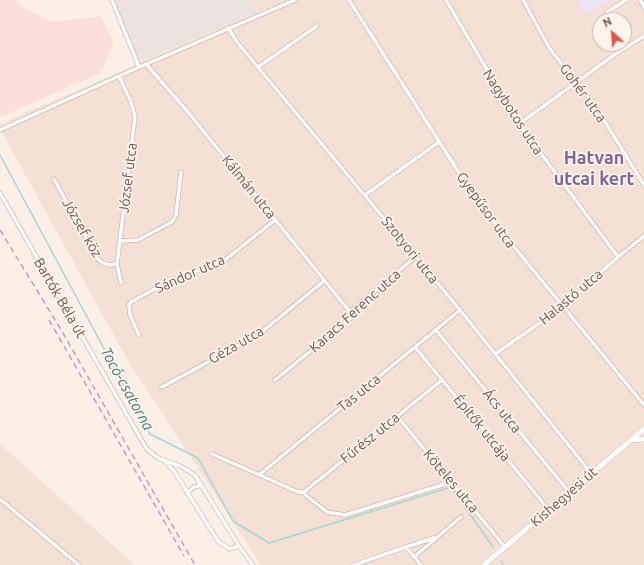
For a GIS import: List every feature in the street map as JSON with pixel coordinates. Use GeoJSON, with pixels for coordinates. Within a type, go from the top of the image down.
{"type":"FeatureCollection","features":[{"type":"Feature","properties":{"kind":"street"},"geometry":{"type":"LineString","coordinates":[[112,0],[139,67]]}},
{"type":"Feature","properties":{"kind":"street"},"geometry":{"type":"LineString","coordinates":[[0,130],[139,67],[295,0]]}},
{"type":"Feature","properties":{"kind":"street","name":"Gyepűsor utca"},"geometry":{"type":"LineString","coordinates":[[349,0],[479,204],[506,238],[564,305],[644,405]]}},
{"type":"Feature","properties":{"kind":"street","name":"Nagybotos utca"},"geometry":{"type":"LineString","coordinates":[[446,0],[519,124],[618,256]]}},
{"type":"Feature","properties":{"kind":"street","name":"Gohér utca"},"geometry":{"type":"LineString","coordinates":[[523,0],[550,49],[577,81],[596,107],[644,185]]}},
{"type":"Feature","properties":{"kind":"street"},"geometry":{"type":"LineString","coordinates":[[607,12],[626,0]]}},
{"type":"Feature","properties":{"kind":"street"},"geometry":{"type":"LineString","coordinates":[[640,0],[644,7]]}},
{"type":"Feature","properties":{"kind":"street"},"geometry":{"type":"LineString","coordinates":[[258,67],[317,26]]}},
{"type":"Feature","properties":{"kind":"street","name":"Szotyori utca"},"geometry":{"type":"LineString","coordinates":[[228,28],[258,67],[460,310],[591,473]]}},
{"type":"Feature","properties":{"kind":"street"},"geometry":{"type":"LineString","coordinates":[[519,124],[577,81],[644,36]]}},
{"type":"Feature","properties":{"kind":"street","name":"Kálmán utca"},"geometry":{"type":"LineString","coordinates":[[146,64],[350,312]]}},
{"type":"Feature","properties":{"kind":"street","name":"József utca"},"geometry":{"type":"LineString","coordinates":[[119,76],[131,102],[135,117],[117,264],[121,283]]}},
{"type":"Feature","properties":{"kind":"street"},"geometry":{"type":"LineString","coordinates":[[365,196],[439,142]]}},
{"type":"Feature","properties":{"kind":"street"},"geometry":{"type":"LineString","coordinates":[[120,241],[138,240],[172,222],[176,215],[180,172]]}},
{"type":"Feature","properties":{"kind":"street","name":"József köz"},"geometry":{"type":"LineString","coordinates":[[54,179],[97,258],[103,263],[114,265],[117,264]]}},
{"type":"Feature","properties":{"kind":"street","name":"Bartók Béla út"},"geometry":{"type":"LineString","coordinates":[[0,193],[146,448],[152,454],[188,470],[195,475],[240,546],[254,565]]}},
{"type":"Feature","properties":{"kind":"street","name":"Sándor utca"},"geometry":{"type":"LineString","coordinates":[[139,335],[130,315],[129,305],[134,299],[162,285],[225,260],[275,220]]}},
{"type":"Feature","properties":{"kind":"street","name":"Halastó utca"},"geometry":{"type":"LineString","coordinates":[[495,354],[564,305],[618,256],[644,236]]}},
{"type":"Feature","properties":{"kind":"street","name":"Karacs Ferenc utca"},"geometry":{"type":"LineString","coordinates":[[276,380],[350,319],[350,312],[415,257]]}},
{"type":"Feature","properties":{"kind":"street","name":"Géza utca"},"geometry":{"type":"LineString","coordinates":[[162,387],[258,335],[324,281]]}},
{"type":"Feature","properties":{"kind":"street","name":"Tas utca"},"geometry":{"type":"LineString","coordinates":[[259,475],[460,310]]}},
{"type":"Feature","properties":{"kind":"street","name":"Ács utca"},"geometry":{"type":"LineString","coordinates":[[436,330],[569,492]]}},
{"type":"Feature","properties":{"kind":"street","name":"Építők utcája"},"geometry":{"type":"LineString","coordinates":[[415,347],[549,510]]}},
{"type":"Feature","properties":{"kind":"street","name":"Fűrész utca"},"geometry":{"type":"LineString","coordinates":[[300,493],[442,380]]}},
{"type":"Feature","properties":{"kind":"street","name":"Köteles utca"},"geometry":{"type":"LineString","coordinates":[[397,416],[505,547]]}},
{"type":"Feature","properties":{"kind":"street","name":"Kishegyesi út"},"geometry":{"type":"LineString","coordinates":[[484,565],[644,429]]}},
{"type":"Feature","properties":{"kind":"street"},"geometry":{"type":"LineString","coordinates":[[630,440],[644,439]]}},
{"type":"Feature","properties":{"kind":"street"},"geometry":{"type":"LineString","coordinates":[[212,454],[300,493],[327,512],[345,515],[442,485],[450,480]]}},
{"type":"Feature","properties":{"kind":"street"},"geometry":{"type":"LineString","coordinates":[[164,460],[174,471],[218,541],[229,549],[240,546]]}},
{"type":"Feature","properties":{"kind":"street"},"geometry":{"type":"LineString","coordinates":[[187,493],[194,487],[202,485]]}},
{"type":"Feature","properties":{"kind":"street"},"geometry":{"type":"LineString","coordinates":[[0,499],[73,563],[79,565]]}},
{"type":"Feature","properties":{"kind":"street"},"geometry":{"type":"LineString","coordinates":[[414,557],[461,517]]}},
{"type":"Feature","properties":{"kind":"street"},"geometry":{"type":"LineString","coordinates":[[354,565],[437,537]]}},
{"type":"Feature","properties":{"kind":"street"},"geometry":{"type":"LineString","coordinates":[[420,542],[423,548]]}},
{"type":"Feature","properties":{"kind":"street"},"geometry":{"type":"LineString","coordinates":[[406,547],[420,565]]}},
{"type":"Feature","properties":{"kind":"shaded area"},"geometry":{"type":"Polygon","coordinates":[[[0,0],[16,0],[20,6],[52,22],[101,16],[114,43],[101,73],[0,117],[0,0]]]}},
{"type":"Feature","properties":{"kind":"shaded area"},"geometry":{"type":"Polygon","coordinates":[[[113,0],[253,0],[258,12],[139,63],[113,0]]]}},
{"type":"Feature","properties":{"kind":"shaded area"},"geometry":{"type":"Polygon","coordinates":[[[253,0],[644,0],[644,565],[261,565],[127,359],[0,129],[0,124],[258,12],[253,0]]]}},
{"type":"Feature","properties":{"kind":"shaded area"},"geometry":{"type":"Polygon","coordinates":[[[577,0],[610,0],[585,14],[577,0]]]}},
{"type":"Feature","properties":{"kind":"shaded area"},"geometry":{"type":"Polygon","coordinates":[[[0,444],[135,565],[0,565],[0,444]]]}},
{"type":"Feature","properties":{"kind":"waterway","name":"Tocó-csatorna"},"geometry":{"type":"LineString","coordinates":[[0,155],[150,434],[198,458],[233,521],[269,543],[451,487],[493,547]]}},
{"type":"Feature","properties":{"kind":"waterway"},"geometry":{"type":"LineString","coordinates":[[501,561],[503,565]]}},
{"type":"Feature","properties":{"kind":"railway"},"geometry":{"type":"LineString","coordinates":[[0,230],[63,333],[195,565]]}},
{"type":"Feature","properties":{"kind":"railway"},"geometry":{"type":"LineString","coordinates":[[49,320],[184,556]]}},
{"type":"Feature","properties":{"kind":"district","name":"Hatvan utcai kert"},"geometry":{"type":"Point","coordinates":[594,168]}}]}
